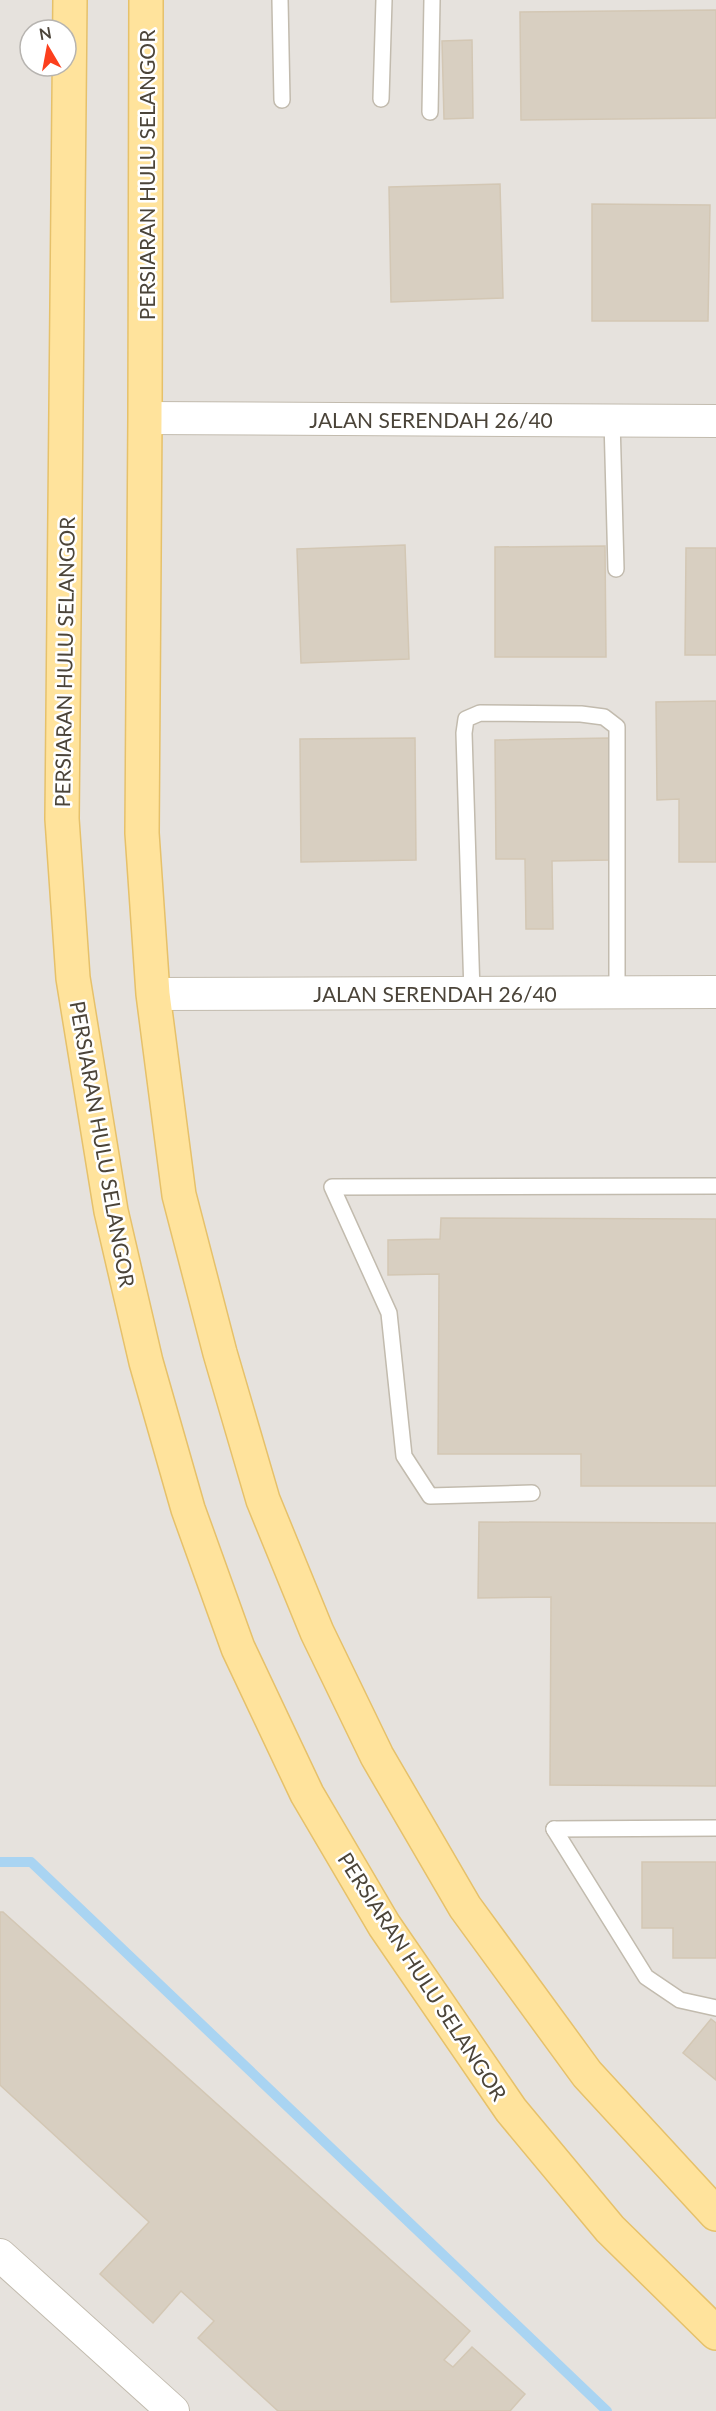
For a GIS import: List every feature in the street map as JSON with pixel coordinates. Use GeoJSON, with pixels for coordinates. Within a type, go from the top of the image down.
{"type":"FeatureCollection","features":[{"type":"Feature","properties":{"kind":"main road","name":"PERSIARAN HULU SELANGOR"},"geometry":{"type":"LineString","coordinates":[[70,0],[62,819],[73,978],[111,1211],[146,1362],[188,1509],[238,1648],[307,1794],[378,1915],[511,2110],[610,2229],[716,2333]]}},
{"type":"Feature","properties":{"kind":"main road","name":"PERSIARAN HULU SELANGOR"},"geometry":{"type":"LineString","coordinates":[[146,0],[142,833],[153,994],[179,1195],[220,1353],[263,1500],[317,1632],[377,1756],[465,1906],[587,2074],[716,2214]]}},
{"type":"Feature","properties":{"kind":"street","name":"JALAN SERENDAH 26/40"},"geometry":{"type":"LineString","coordinates":[[145,418],[716,421]]}},
{"type":"Feature","properties":{"kind":"street","name":"JALAN SERENDAH 26/40"},"geometry":{"type":"LineString","coordinates":[[153,994],[716,992]]}},
{"type":"Feature","properties":{"kind":"street"},"geometry":{"type":"LineString","coordinates":[[0,2254],[173,2411]]}},
{"type":"Feature","properties":{"kind":"lane"},"geometry":{"type":"LineString","coordinates":[[280,0],[282,100]]}},
{"type":"Feature","properties":{"kind":"lane"},"geometry":{"type":"LineString","coordinates":[[381,99],[384,0]]}},
{"type":"Feature","properties":{"kind":"lane"},"geometry":{"type":"LineString","coordinates":[[430,112],[432,0]]}},
{"type":"Feature","properties":{"kind":"lane"},"geometry":{"type":"LineString","coordinates":[[612,420],[616,569]]}},
{"type":"Feature","properties":{"kind":"lane"},"geometry":{"type":"LineString","coordinates":[[472,993],[464,733],[466,719],[480,713],[581,714],[604,717],[617,727],[617,992]]}},
{"type":"Feature","properties":{"kind":"lane"},"geometry":{"type":"LineString","coordinates":[[532,1493],[430,1496],[404,1456],[388,1313],[332,1187],[716,1186]]}},
{"type":"Feature","properties":{"kind":"lane"},"geometry":{"type":"LineString","coordinates":[[716,1827],[554,1829],[646,1977],[680,2000],[716,2008]]}},
{"type":"Feature","properties":{"kind":"shaded area"},"geometry":{"type":"Polygon","coordinates":[[[0,0],[716,0],[716,2411],[0,2411],[0,0]]]}},
{"type":"Feature","properties":{"kind":"building"},"geometry":{"type":"Polygon","coordinates":[[[716,10],[716,118],[521,120],[520,12],[716,10]]]}},
{"type":"Feature","properties":{"kind":"building"},"geometry":{"type":"Polygon","coordinates":[[[472,40],[473,118],[444,119],[442,41],[472,40]]]}},
{"type":"Feature","properties":{"kind":"building"},"geometry":{"type":"Polygon","coordinates":[[[500,184],[503,298],[391,302],[389,187],[500,184]]]}},
{"type":"Feature","properties":{"kind":"building"},"geometry":{"type":"Polygon","coordinates":[[[592,204],[710,205],[708,321],[592,321],[592,204]]]}},
{"type":"Feature","properties":{"kind":"building"},"geometry":{"type":"Polygon","coordinates":[[[405,545],[409,659],[301,663],[297,549],[405,545]]]}},
{"type":"Feature","properties":{"kind":"building"},"geometry":{"type":"Polygon","coordinates":[[[605,546],[606,657],[495,657],[495,547],[605,546]]]}},
{"type":"Feature","properties":{"kind":"building"},"geometry":{"type":"Polygon","coordinates":[[[686,548],[716,548],[716,655],[685,655],[686,548]]]}},
{"type":"Feature","properties":{"kind":"building"},"geometry":{"type":"Polygon","coordinates":[[[716,701],[716,862],[679,862],[679,799],[657,800],[656,702],[716,701]]]}},
{"type":"Feature","properties":{"kind":"building"},"geometry":{"type":"Polygon","coordinates":[[[415,738],[416,860],[301,862],[300,739],[415,738]]]}},
{"type":"Feature","properties":{"kind":"building"},"geometry":{"type":"Polygon","coordinates":[[[609,738],[610,860],[552,861],[553,929],[526,929],[525,859],[496,859],[495,740],[609,738]]]}},
{"type":"Feature","properties":{"kind":"building"},"geometry":{"type":"Polygon","coordinates":[[[441,1218],[716,1219],[716,1486],[581,1486],[581,1454],[438,1454],[439,1274],[388,1275],[388,1240],[440,1239],[441,1218]]]}},
{"type":"Feature","properties":{"kind":"building"},"geometry":{"type":"Polygon","coordinates":[[[479,1522],[716,1523],[716,1786],[550,1785],[551,1597],[478,1598],[479,1522]]]}},
{"type":"Feature","properties":{"kind":"building"},"geometry":{"type":"Polygon","coordinates":[[[642,1862],[716,1862],[716,1958],[673,1958],[673,1928],[642,1928],[642,1862]]]}},
{"type":"Feature","properties":{"kind":"building"},"geometry":{"type":"Polygon","coordinates":[[[0,1912],[3,1912],[470,2331],[444,2360],[453,2367],[472,2347],[525,2394],[510,2411],[278,2411],[198,2338],[214,2321],[181,2291],[153,2323],[100,2274],[149,2222],[0,2085],[0,1912]]]}},
{"type":"Feature","properties":{"kind":"building"},"geometry":{"type":"Polygon","coordinates":[[[711,2019],[716,2023],[716,2080],[683,2053],[711,2019]]]}},
{"type":"Feature","properties":{"kind":"waterway"},"geometry":{"type":"LineString","coordinates":[[0,1862],[31,1862],[607,2411]]}}]}
